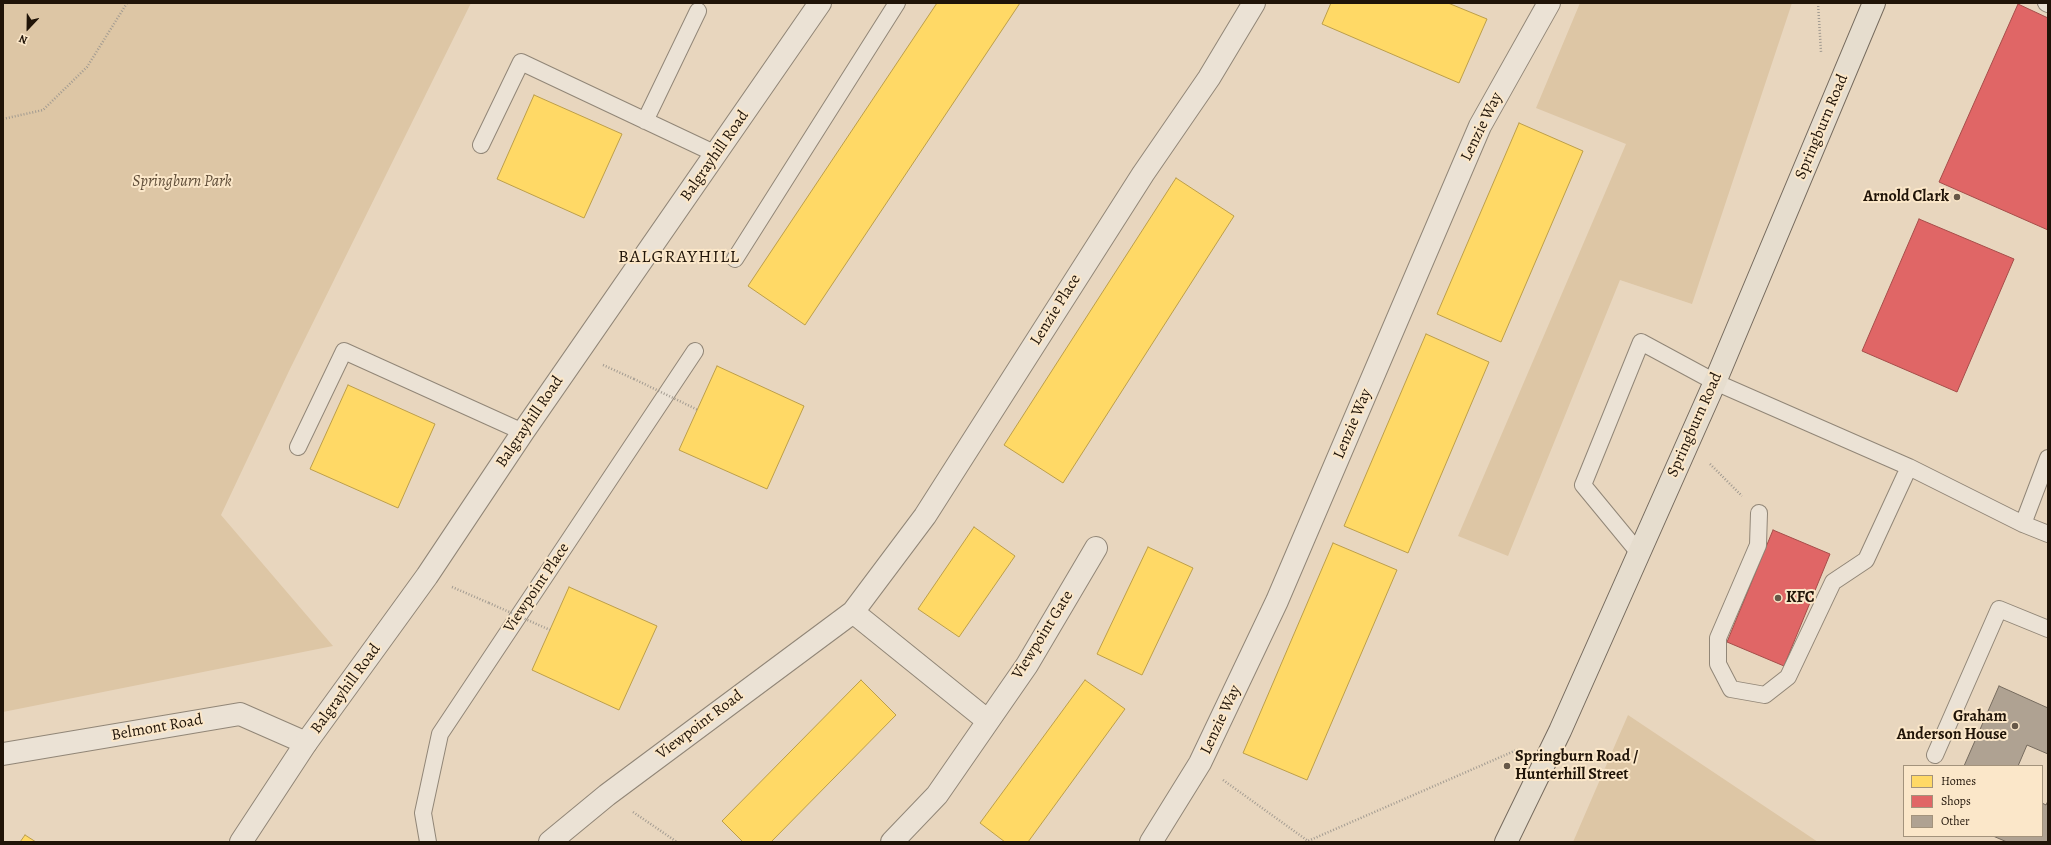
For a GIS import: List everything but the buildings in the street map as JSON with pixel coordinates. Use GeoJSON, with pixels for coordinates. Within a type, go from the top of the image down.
{"type":"FeatureCollection","features":[{"type":"Feature","properties":{"kind":"main road","name":"Springburn Road"},"geometry":{"type":"LineString","coordinates":[[1506,842],[1560,731],[1715,382],[1874,3]]}},
{"type":"Feature","properties":{"kind":"street","name":"Balgrayhill Road"},"geometry":{"type":"LineString","coordinates":[[241,842],[306,743],[427,576],[523,432],[820,3]]}},
{"type":"Feature","properties":{"kind":"street","name":"Lenzie Place"},"geometry":{"type":"LineString","coordinates":[[853,612],[925,516],[1143,174],[1209,78],[1254,3]]}},
{"type":"Feature","properties":{"kind":"street","name":"Lenzie Way"},"geometry":{"type":"LineString","coordinates":[[1151,842],[1200,763],[1277,601],[1480,126],[1549,3]]}},
{"type":"Feature","properties":{"kind":"street","name":"Viewpoint Gate"},"geometry":{"type":"LineString","coordinates":[[892,842],[937,795],[1027,665],[1096,548]]}},
{"type":"Feature","properties":{"kind":"street"},"geometry":{"type":"LineString","coordinates":[[853,612],[988,721]]}},
{"type":"Feature","properties":{"kind":"street","name":"Viewpoint Road"},"geometry":{"type":"LineString","coordinates":[[550,842],[607,795],[853,612]]}},
{"type":"Feature","properties":{"kind":"street","name":"Belmont Road"},"geometry":{"type":"LineString","coordinates":[[3,754],[240,714],[306,743]]}},
{"type":"Feature","properties":{"kind":"lane"},"geometry":{"type":"LineString","coordinates":[[735,259],[897,3]]}},
{"type":"Feature","properties":{"kind":"lane"},"geometry":{"type":"LineString","coordinates":[[645,121],[698,11]]}},
{"type":"Feature","properties":{"kind":"lane"},"geometry":{"type":"LineString","coordinates":[[481,145],[521,62],[716,154]]}},
{"type":"Feature","properties":{"kind":"lane"},"geometry":{"type":"LineString","coordinates":[[1639,553],[1583,485],[1641,342],[1715,382],[1909,467],[2023,524],[2048,534]]}},
{"type":"Feature","properties":{"kind":"lane"},"geometry":{"type":"LineString","coordinates":[[298,447],[344,351],[523,432]]}},
{"type":"Feature","properties":{"kind":"lane","name":"Viewpoint Place"},"geometry":{"type":"LineString","coordinates":[[428,842],[423,813],[440,734],[695,351]]}},
{"type":"Feature","properties":{"kind":"lane"},"geometry":{"type":"LineString","coordinates":[[2023,524],[2048,458]]}},
{"type":"Feature","properties":{"kind":"lane"},"geometry":{"type":"LineString","coordinates":[[1759,513],[1758,545],[1718,638],[1718,664],[1731,689],[1765,695],[1788,677],[1833,582],[1866,560],[1909,467]]}},
{"type":"Feature","properties":{"kind":"lane"},"geometry":{"type":"LineString","coordinates":[[1935,755],[1999,609],[2048,629]]}},
{"type":"Feature","properties":{"kind":"path"},"geometry":{"type":"LineString","coordinates":[[3,119],[43,110],[87,67],[127,3]]}},
{"type":"Feature","properties":{"kind":"path"},"geometry":{"type":"LineString","coordinates":[[634,379],[698,410]]}},
{"type":"Feature","properties":{"kind":"path"},"geometry":{"type":"LineString","coordinates":[[1688,443],[1759,513]]}},
{"type":"Feature","properties":{"kind":"path"},"geometry":{"type":"LineString","coordinates":[[427,576],[550,630]]}},
{"type":"Feature","properties":{"kind":"path"},"geometry":{"type":"LineString","coordinates":[[1231,785],[1308,841],[1560,731]]}},
{"type":"Feature","properties":{"kind":"path"},"geometry":{"type":"LineString","coordinates":[[607,795],[677,842]]}},
{"type":"Feature","properties":{"kind":"green space","name":"Springburn Park"},"geometry":{"type":"Polygon","coordinates":[[[3,3],[471,3],[289,371],[221,515],[333,646],[3,712],[3,3]]]}},
{"type":"Feature","properties":{"kind":"green space"},"geometry":{"type":"Polygon","coordinates":[[[1580,3],[1792,3],[1692,304],[1620,280],[1508,556],[1458,536],[1626,144],[1536,108],[1580,3]]]}},
{"type":"Feature","properties":{"kind":"green space"},"geometry":{"type":"Polygon","coordinates":[[[1628,715],[1818,842],[1573,842],[1628,715]]]}},
{"type":"Feature","properties":{"kind":"place","name":"Arnold Clark"},"geometry":{"type":"Point","coordinates":[1957,197]}},
{"type":"Feature","properties":{"kind":"place","name":"KFC"},"geometry":{"type":"Point","coordinates":[1778,598]}},
{"type":"Feature","properties":{"kind":"place","name":"Graham Anderson House"},"geometry":{"type":"Point","coordinates":[2015,726]}},
{"type":"Feature","properties":{"kind":"place","name":"Springburn Road / Hunterhill Street"},"geometry":{"type":"Point","coordinates":[1507,766]}},
{"type":"Feature","properties":{"kind":"district","name":"BALGRAYHILL"},"geometry":{"type":"Point","coordinates":[679,258]}}]}
